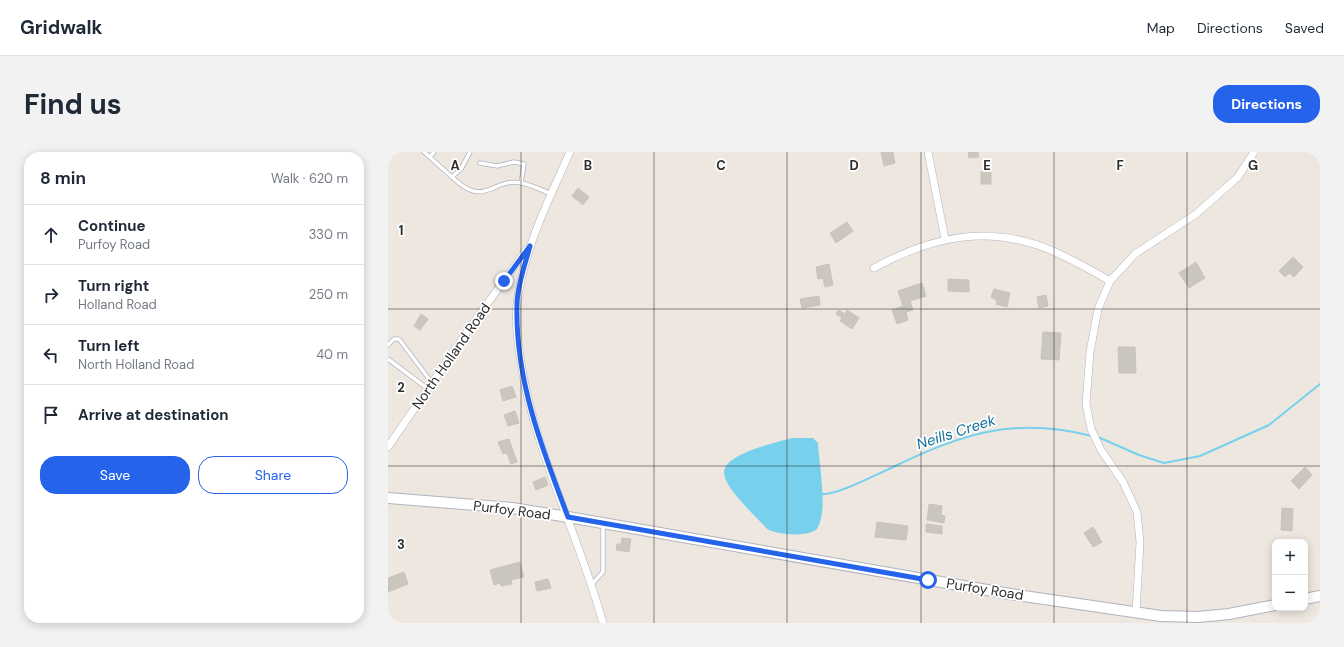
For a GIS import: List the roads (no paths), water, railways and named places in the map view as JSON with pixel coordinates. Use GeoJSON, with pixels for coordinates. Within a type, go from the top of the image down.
{"type":"FeatureCollection","features":[{"type":"Feature","properties":{"kind":"street"},"geometry":{"type":"LineString","coordinates":[[570,152],[530,246],[517,304],[519,348],[526,393],[545,458],[592,584],[603,623]]}},
{"type":"Feature","properties":{"kind":"street"},"geometry":{"type":"LineString","coordinates":[[928,152],[945,239]]}},
{"type":"Feature","properties":{"kind":"street"},"geometry":{"type":"LineString","coordinates":[[1136,613],[1140,542],[1137,512],[1123,482],[1101,450],[1091,428],[1086,404],[1090,352],[1098,309],[1110,281],[1135,254],[1196,214],[1238,177],[1254,152]]}},
{"type":"Feature","properties":{"kind":"street"},"geometry":{"type":"LineString","coordinates":[[874,268],[898,255],[945,239],[973,236],[1006,238],[1051,250],[1110,281]]}},
{"type":"Feature","properties":{"kind":"street","name":"North Holland Road"},"geometry":{"type":"LineString","coordinates":[[388,447],[530,246]]}},
{"type":"Feature","properties":{"kind":"street","name":"Purfoy Road"},"geometry":{"type":"LineString","coordinates":[[388,498],[512,508],[1010,594],[1136,613],[1161,616],[1198,617],[1229,614],[1272,606]]}},
{"type":"Feature","properties":{"kind":"street"},"geometry":{"type":"LineString","coordinates":[[1308,598],[1320,596]]}},
{"type":"Feature","properties":{"kind":"lane"},"geometry":{"type":"LineString","coordinates":[[424,152],[463,187],[471,191],[482,192],[509,184],[521,183],[551,194]]}},
{"type":"Feature","properties":{"kind":"lane"},"geometry":{"type":"LineString","coordinates":[[430,157],[434,152]]}},
{"type":"Feature","properties":{"kind":"lane"},"geometry":{"type":"LineString","coordinates":[[452,177],[461,169],[470,152]]}},
{"type":"Feature","properties":{"kind":"lane"},"geometry":{"type":"LineString","coordinates":[[480,163],[497,166],[514,162],[524,164],[521,183]]}},
{"type":"Feature","properties":{"kind":"lane"},"geometry":{"type":"LineString","coordinates":[[388,345],[394,339],[399,339],[430,386]]}},
{"type":"Feature","properties":{"kind":"lane"},"geometry":{"type":"LineString","coordinates":[[388,359],[430,386]]}},
{"type":"Feature","properties":{"kind":"lane"},"geometry":{"type":"LineString","coordinates":[[592,584],[603,572],[603,523]]}},
{"type":"Feature","properties":{"kind":"water"},"geometry":{"type":"Polygon","coordinates":[[[792,438],[813,438],[818,443],[823,501],[822,513],[820,523],[816,530],[805,534],[785,534],[767,529],[735,495],[726,480],[724,473],[726,466],[732,460],[741,455],[764,446],[792,438]]]}},
{"type":"Feature","properties":{"kind":"waterway","name":"Neills Creek"},"geometry":{"type":"LineString","coordinates":[[1098,437],[1139,455],[1164,463],[1200,456],[1269,425],[1320,384]]}},
{"type":"Feature","properties":{"kind":"waterway","name":"Neills Creek"},"geometry":{"type":"LineString","coordinates":[[820,494],[836,492],[941,446],[988,432],[1012,428],[1037,428],[1064,430],[1092,436]]}}]}
